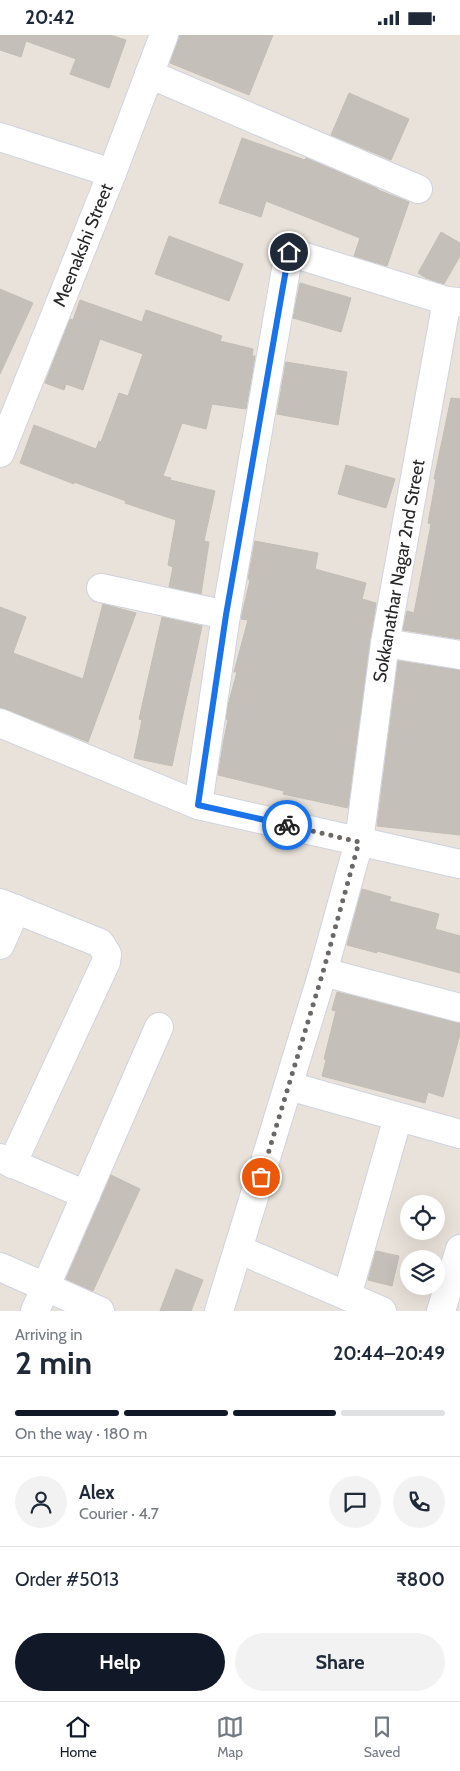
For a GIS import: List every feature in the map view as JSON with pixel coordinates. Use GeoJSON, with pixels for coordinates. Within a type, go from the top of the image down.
{"type":"FeatureCollection","features":[{"type":"Feature","properties":{"kind":"street","name":"Meenakshi Street"},"geometry":{"type":"LineString","coordinates":[[0,453],[112,173],[164,35]]}},
{"type":"Feature","properties":{"kind":"street"},"geometry":{"type":"LineString","coordinates":[[149,74],[418,189]]}},
{"type":"Feature","properties":{"kind":"street"},"geometry":{"type":"LineString","coordinates":[[0,137],[112,173]]}},
{"type":"Feature","properties":{"kind":"street"},"geometry":{"type":"LineString","coordinates":[[198,805],[226,615],[289,252],[454,301]]}},
{"type":"Feature","properties":{"kind":"street","name":"Sokkanathar Nagar 2nd Street"},"geometry":{"type":"LineString","coordinates":[[219,1311],[289,1086],[359,842],[385,643],[454,301]]}},
{"type":"Feature","properties":{"kind":"street"},"geometry":{"type":"LineString","coordinates":[[101,588],[226,615]]}},
{"type":"Feature","properties":{"kind":"street"},"geometry":{"type":"LineString","coordinates":[[385,643],[460,655]]}},
{"type":"Feature","properties":{"kind":"street"},"geometry":{"type":"LineString","coordinates":[[0,723],[198,805],[460,864]]}},
{"type":"Feature","properties":{"kind":"street"},"geometry":{"type":"LineString","coordinates":[[0,945],[8,906],[100,943],[107,954],[106,962],[6,1161],[86,1195]]}},
{"type":"Feature","properties":{"kind":"street"},"geometry":{"type":"LineString","coordinates":[[323,972],[460,1008]]}},
{"type":"Feature","properties":{"kind":"street"},"geometry":{"type":"LineString","coordinates":[[40,1299],[159,1027]]}},
{"type":"Feature","properties":{"kind":"street"},"geometry":{"type":"LineString","coordinates":[[289,1086],[460,1134]]}},
{"type":"Feature","properties":{"kind":"street"},"geometry":{"type":"LineString","coordinates":[[347,1296],[398,1117]]}},
{"type":"Feature","properties":{"kind":"street"},"geometry":{"type":"LineString","coordinates":[[238,1249],[382,1311]]}},
{"type":"Feature","properties":{"kind":"street"},"geometry":{"type":"LineString","coordinates":[[441,1311],[460,1249]]}},
{"type":"Feature","properties":{"kind":"street"},"geometry":{"type":"LineString","coordinates":[[0,1267],[40,1299],[100,1311]]}},
{"type":"Feature","properties":{"kind":"building"},"geometry":{"type":"Polygon","coordinates":[[[0,35],[110,35],[126,40],[109,88],[70,74],[76,59],[26,41],[21,57],[0,50],[0,35]]]}},
{"type":"Feature","properties":{"kind":"building"},"geometry":{"type":"Polygon","coordinates":[[[180,35],[273,35],[249,95],[170,63],[180,35]]]}},
{"type":"Feature","properties":{"kind":"building"},"geometry":{"type":"Polygon","coordinates":[[[349,93],[409,119],[391,160],[331,135],[349,93]]]}},
{"type":"Feature","properties":{"kind":"building"},"geometry":{"type":"Polygon","coordinates":[[[242,138],[305,160],[306,158],[409,202],[387,266],[354,256],[360,238],[266,201],[261,217],[219,203],[242,138]]]}},
{"type":"Feature","properties":{"kind":"building"},"geometry":{"type":"Polygon","coordinates":[[[441,232],[460,243],[460,256],[444,284],[418,273],[441,232]]]}},
{"type":"Feature","properties":{"kind":"building"},"geometry":{"type":"Polygon","coordinates":[[[169,236],[243,264],[229,301],[155,274],[169,236]]]}},
{"type":"Feature","properties":{"kind":"building"},"geometry":{"type":"Polygon","coordinates":[[[300,283],[351,298],[341,332],[293,318],[300,283]]]}},
{"type":"Feature","properties":{"kind":"building"},"geometry":{"type":"Polygon","coordinates":[[[0,289],[33,303],[0,374],[0,289]]]}},
{"type":"Feature","properties":{"kind":"building"},"geometry":{"type":"Polygon","coordinates":[[[80,300],[142,322],[146,310],[222,336],[220,341],[253,349],[252,356],[255,356],[246,409],[212,404],[206,429],[182,423],[163,476],[171,478],[170,480],[215,491],[204,541],[209,542],[201,594],[169,587],[173,567],[168,565],[176,520],[125,503],[126,501],[74,482],[74,484],[20,463],[34,425],[96,449],[99,441],[101,442],[119,393],[128,396],[143,354],[100,339],[83,390],[66,384],[64,390],[45,383],[70,319],[73,320],[80,300]]]}},
{"type":"Feature","properties":{"kind":"building"},"geometry":{"type":"Polygon","coordinates":[[[286,362],[347,372],[338,425],[277,414],[286,362]]]}},
{"type":"Feature","properties":{"kind":"building"},"geometry":{"type":"Polygon","coordinates":[[[451,398],[460,399],[460,639],[403,630],[407,611],[414,613],[431,524],[428,523],[436,479],[434,479],[451,398]]]}},
{"type":"Feature","properties":{"kind":"building"},"geometry":{"type":"Polygon","coordinates":[[[346,465],[395,479],[386,508],[338,494],[346,465]]]}},
{"type":"Feature","properties":{"kind":"building"},"geometry":{"type":"Polygon","coordinates":[[[255,541],[318,553],[315,569],[366,583],[362,599],[376,603],[348,808],[283,794],[284,791],[218,775],[228,720],[226,719],[228,705],[237,672],[234,672],[248,620],[241,619],[250,580],[248,579],[255,541]]]}},
{"type":"Feature","properties":{"kind":"building"},"geometry":{"type":"Polygon","coordinates":[[[103,604],[136,613],[88,742],[0,708],[0,607],[26,617],[13,653],[83,679],[103,604]]]}},
{"type":"Feature","properties":{"kind":"building"},"geometry":{"type":"Polygon","coordinates":[[[162,617],[202,626],[172,766],[134,758],[142,720],[139,719],[162,617]]]}},
{"type":"Feature","properties":{"kind":"building"},"geometry":{"type":"Polygon","coordinates":[[[398,661],[460,670],[460,835],[377,826],[398,661]]]}},
{"type":"Feature","properties":{"kind":"building"},"geometry":{"type":"Polygon","coordinates":[[[362,889],[391,897],[389,901],[439,914],[435,929],[460,936],[460,973],[347,945],[362,889]]]}},
{"type":"Feature","properties":{"kind":"building"},"geometry":{"type":"Polygon","coordinates":[[[337,992],[460,1023],[460,1034],[443,1097],[428,1092],[425,1103],[322,1076],[326,1060],[324,1059],[336,1011],[332,1010],[337,992]]]}},
{"type":"Feature","properties":{"kind":"building"},"geometry":{"type":"Polygon","coordinates":[[[111,1175],[140,1189],[93,1291],[66,1279],[111,1175]]]}},
{"type":"Feature","properties":{"kind":"building"},"geometry":{"type":"Polygon","coordinates":[[[376,1251],[399,1256],[392,1286],[368,1280],[376,1251]]]}},
{"type":"Feature","properties":{"kind":"building"},"geometry":{"type":"Polygon","coordinates":[[[176,1269],[203,1280],[191,1311],[160,1311],[176,1269]]]}},
{"type":"Feature","properties":{"kind":"way so far"},"geometry":{"type":"LineString","coordinates":[[261,1177],[323,972],[359,842],[287,825]]}},
{"type":"Feature","properties":{"kind":"route"},"geometry":{"type":"LineString","coordinates":[[287,825],[198,805],[226,615],[289,252]]}}]}
